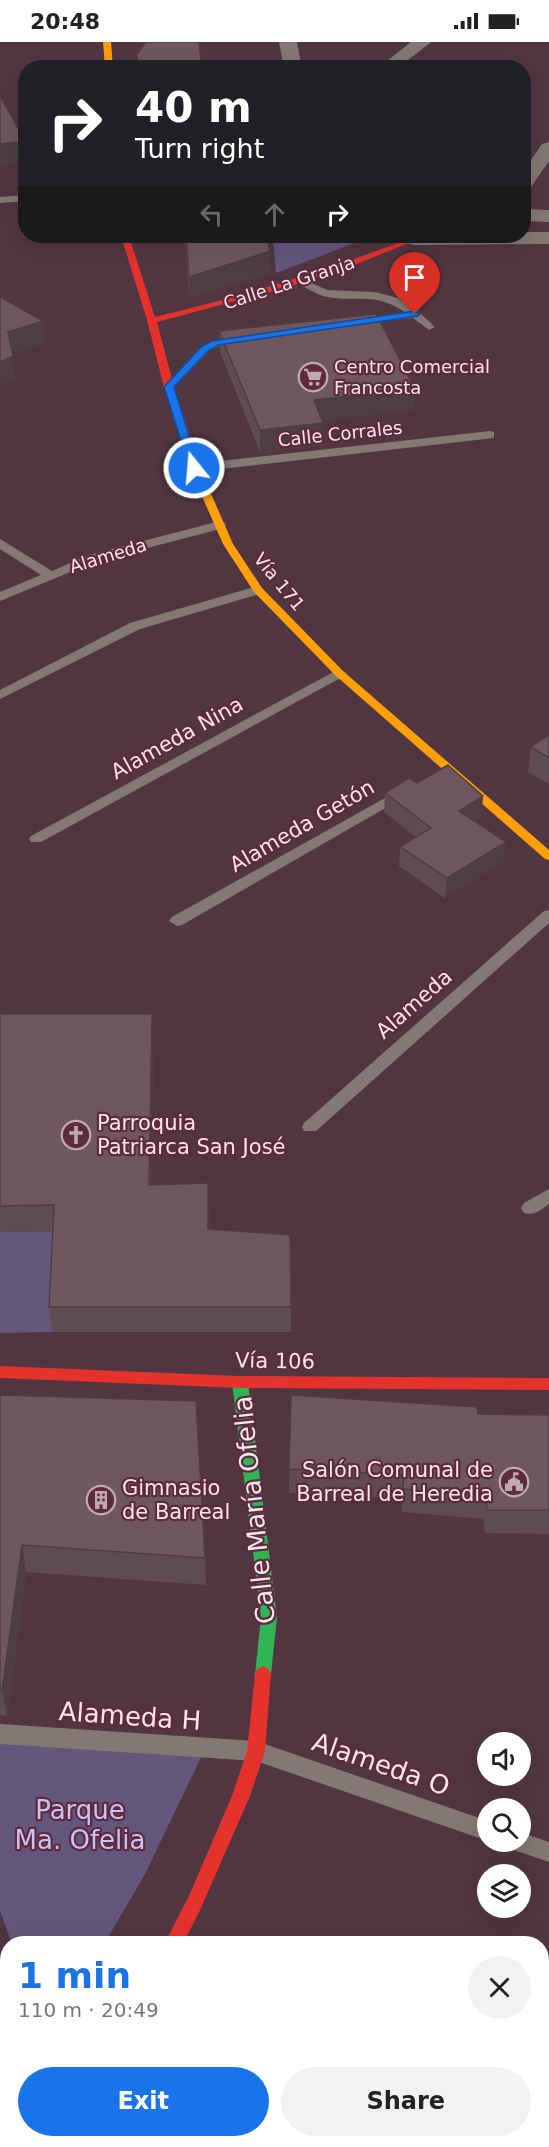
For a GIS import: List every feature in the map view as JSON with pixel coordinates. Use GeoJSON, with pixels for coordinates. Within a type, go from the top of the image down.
{"type":"FeatureCollection","features":[{"type":"Feature","properties":{"kind":"main road"},"geometry":{"type":"LineString","coordinates":[[106,42],[108,60]]}},
{"type":"Feature","properties":{"kind":"main road","name":"Vía 171"},"geometry":{"type":"LineString","coordinates":[[127,243],[152,320],[169,387],[194,468],[228,543],[258,590],[339,673],[442,770],[549,856]]}},
{"type":"Feature","properties":{"kind":"main road","name":"Calle La Granja"},"geometry":{"type":"LineString","coordinates":[[152,320],[216,307],[301,281],[402,243]]}},
{"type":"Feature","properties":{"kind":"main road","name":"Vía 106"},"geometry":{"type":"LineString","coordinates":[[0,1372],[240,1382],[549,1384]]}},
{"type":"Feature","properties":{"kind":"main road","name":"Calle María Ofelia"},"geometry":{"type":"LineString","coordinates":[[177,1936],[194,1904],[242,1796],[256,1751],[269,1617],[240,1382]]}},
{"type":"Feature","properties":{"kind":"street"},"geometry":{"type":"LineString","coordinates":[[288,42],[291,60]]}},
{"type":"Feature","properties":{"kind":"street"},"geometry":{"type":"LineString","coordinates":[[398,60],[422,42]]}},
{"type":"Feature","properties":{"kind":"street"},"geometry":{"type":"LineString","coordinates":[[531,173],[549,148]]}},
{"type":"Feature","properties":{"kind":"street"},"geometry":{"type":"LineString","coordinates":[[531,216],[549,216]]}},
{"type":"Feature","properties":{"kind":"street"},"geometry":{"type":"LineString","coordinates":[[531,238],[549,238]]}},
{"type":"Feature","properties":{"kind":"lane"},"geometry":{"type":"LineString","coordinates":[[0,200],[18,199]]}},
{"type":"Feature","properties":{"kind":"lane"},"geometry":{"type":"LineString","coordinates":[[301,281],[325,293],[383,297],[405,306],[429,327]]}},
{"type":"Feature","properties":{"kind":"lane"},"geometry":{"type":"LineString","coordinates":[[349,323],[415,314]]}},
{"type":"Feature","properties":{"kind":"lane"},"geometry":{"type":"LineString","coordinates":[[169,387],[211,345],[248,337]]}},
{"type":"Feature","properties":{"kind":"lane","name":"Calle Corrales"},"geometry":{"type":"LineString","coordinates":[[194,468],[490,435]]}},
{"type":"Feature","properties":{"kind":"lane","name":"Alameda"},"geometry":{"type":"LineString","coordinates":[[0,597],[93,558],[220,525]]}},
{"type":"Feature","properties":{"kind":"lane"},"geometry":{"type":"LineString","coordinates":[[0,543],[51,576]]}},
{"type":"Feature","properties":{"kind":"lane"},"geometry":{"type":"LineString","coordinates":[[0,695],[135,626],[258,590]]}},
{"type":"Feature","properties":{"kind":"lane","name":"Alameda Nina"},"geometry":{"type":"LineString","coordinates":[[36,839],[339,673]]}},
{"type":"Feature","properties":{"kind":"lane","name":"Alameda Getón"},"geometry":{"type":"LineString","coordinates":[[177,921],[416,785]]}},
{"type":"Feature","properties":{"kind":"lane","name":"Alameda"},"geometry":{"type":"LineString","coordinates":[[310,1127],[549,915]]}},
{"type":"Feature","properties":{"kind":"lane"},"geometry":{"type":"LineString","coordinates":[[530,1208],[549,1195]]}},
{"type":"Feature","properties":{"kind":"lane","name":"Alameda H"},"geometry":{"type":"LineString","coordinates":[[0,1734],[256,1751]]}},
{"type":"Feature","properties":{"kind":"lane","name":"Alameda O"},"geometry":{"type":"LineString","coordinates":[[256,1751],[477,1827]]}},
{"type":"Feature","properties":{"kind":"lane"},"geometry":{"type":"LineString","coordinates":[[531,1846],[549,1852]]}},
{"type":"Feature","properties":{"kind":"green space"},"geometry":{"type":"Polygon","coordinates":[[[273,243],[355,243],[276,273],[273,243]]]}},
{"type":"Feature","properties":{"kind":"green space"},"geometry":{"type":"Polygon","coordinates":[[[56,1231],[52,1332],[0,1333],[0,1232],[56,1231]]]}},
{"type":"Feature","properties":{"kind":"green space","name":"Parque Ma. Ofelia"},"geometry":{"type":"Polygon","coordinates":[[[0,1740],[203,1753],[145,1874],[109,1936],[9,1936],[0,1911],[0,1740]]]}},
{"type":"Feature","properties":{"kind":"building"},"geometry":{"type":"Polygon","coordinates":[[[146,42],[199,42],[201,60],[137,60],[137,54],[146,42]]]}},
{"type":"Feature","properties":{"kind":"building"},"geometry":{"type":"Polygon","coordinates":[[[1,98],[18,128],[18,142],[0,144],[1,98]]]}},
{"type":"Feature","properties":{"kind":"building"},"geometry":{"type":"Polygon","coordinates":[[[187,243],[268,243],[270,251],[189,277],[187,243]]]}},
{"type":"Feature","properties":{"kind":"building"},"geometry":{"type":"Polygon","coordinates":[[[0,297],[43,321],[8,332],[13,356],[0,362],[0,297]]]}},
{"type":"Feature","properties":{"kind":"building"},"geometry":{"type":"Polygon","coordinates":[[[376,314],[415,389],[314,400],[323,423],[260,430],[219,331],[376,314]]]}},
{"type":"Feature","properties":{"kind":"building"},"geometry":{"type":"Polygon","coordinates":[[[549,735],[549,758],[531,747],[549,735]]]}},
{"type":"Feature","properties":{"kind":"building"},"geometry":{"type":"Polygon","coordinates":[[[448,765],[483,796],[459,811],[506,842],[447,878],[400,847],[431,828],[385,793],[409,778],[417,783],[448,765]]]}},
{"type":"Feature","properties":{"kind":"building"},"geometry":{"type":"Polygon","coordinates":[[[0,1014],[152,1014],[149,1185],[208,1183],[208,1229],[290,1235],[291,1307],[49,1307],[54,1205],[0,1206],[0,1014]]]}},
{"type":"Feature","properties":{"kind":"building","name":"Gimnasio de Barreal"},"geometry":{"type":"Polygon","coordinates":[[[0,1395],[196,1401],[205,1558],[22,1545],[2,1690],[0,1690],[0,1395]]]}},
{"type":"Feature","properties":{"kind":"building"},"geometry":{"type":"Polygon","coordinates":[[[291,1395],[477,1407],[478,1414],[549,1415],[549,1510],[487,1510],[486,1496],[403,1489],[404,1475],[289,1469],[291,1395]]]}},
{"type":"Feature","properties":{"kind":"traffic: fast"},"geometry":{"type":"LineString","coordinates":[[240,1382],[269,1617],[263,1674]]}},
{"type":"Feature","properties":{"kind":"traffic: slow"},"geometry":{"type":"LineString","coordinates":[[107,42],[108,60]]}},
{"type":"Feature","properties":{"kind":"traffic: slow"},"geometry":{"type":"LineString","coordinates":[[200,480],[228,544],[258,590],[339,673],[549,856]]}},
{"type":"Feature","properties":{"kind":"traffic: jam"},"geometry":{"type":"LineString","coordinates":[[127,243],[152,320],[169,387],[200,480]]}},
{"type":"Feature","properties":{"kind":"traffic: jam"},"geometry":{"type":"LineString","coordinates":[[152,320],[221,304],[289,284],[404,243]]}},
{"type":"Feature","properties":{"kind":"traffic: jam"},"geometry":{"type":"LineString","coordinates":[[0,1372],[240,1382],[549,1384]]}},
{"type":"Feature","properties":{"kind":"traffic: jam"},"geometry":{"type":"LineString","coordinates":[[177,1936],[194,1904],[241,1796],[256,1751],[263,1674]]}},
{"type":"Feature","properties":{"kind":"place","name":"Centro Comercial Francosta"},"geometry":{"type":"Point","coordinates":[313,377]}},
{"type":"Feature","properties":{"kind":"place","name":"Parroquia Patriarca San José"},"geometry":{"type":"Point","coordinates":[76,1135]}},
{"type":"Feature","properties":{"kind":"place","name":"Salón Comunal de Barreal de Heredia"},"geometry":{"type":"Point","coordinates":[514,1482]}},
{"type":"Feature","properties":{"kind":"place","name":"Gimnasio de Barreal"},"geometry":{"type":"Point","coordinates":[101,1500]}},
{"type":"Feature","properties":{"kind":"route"},"geometry":{"type":"LineString","coordinates":[[194,468],[169,387],[205,349],[216,343],[259,335],[415,314]]}}]}
